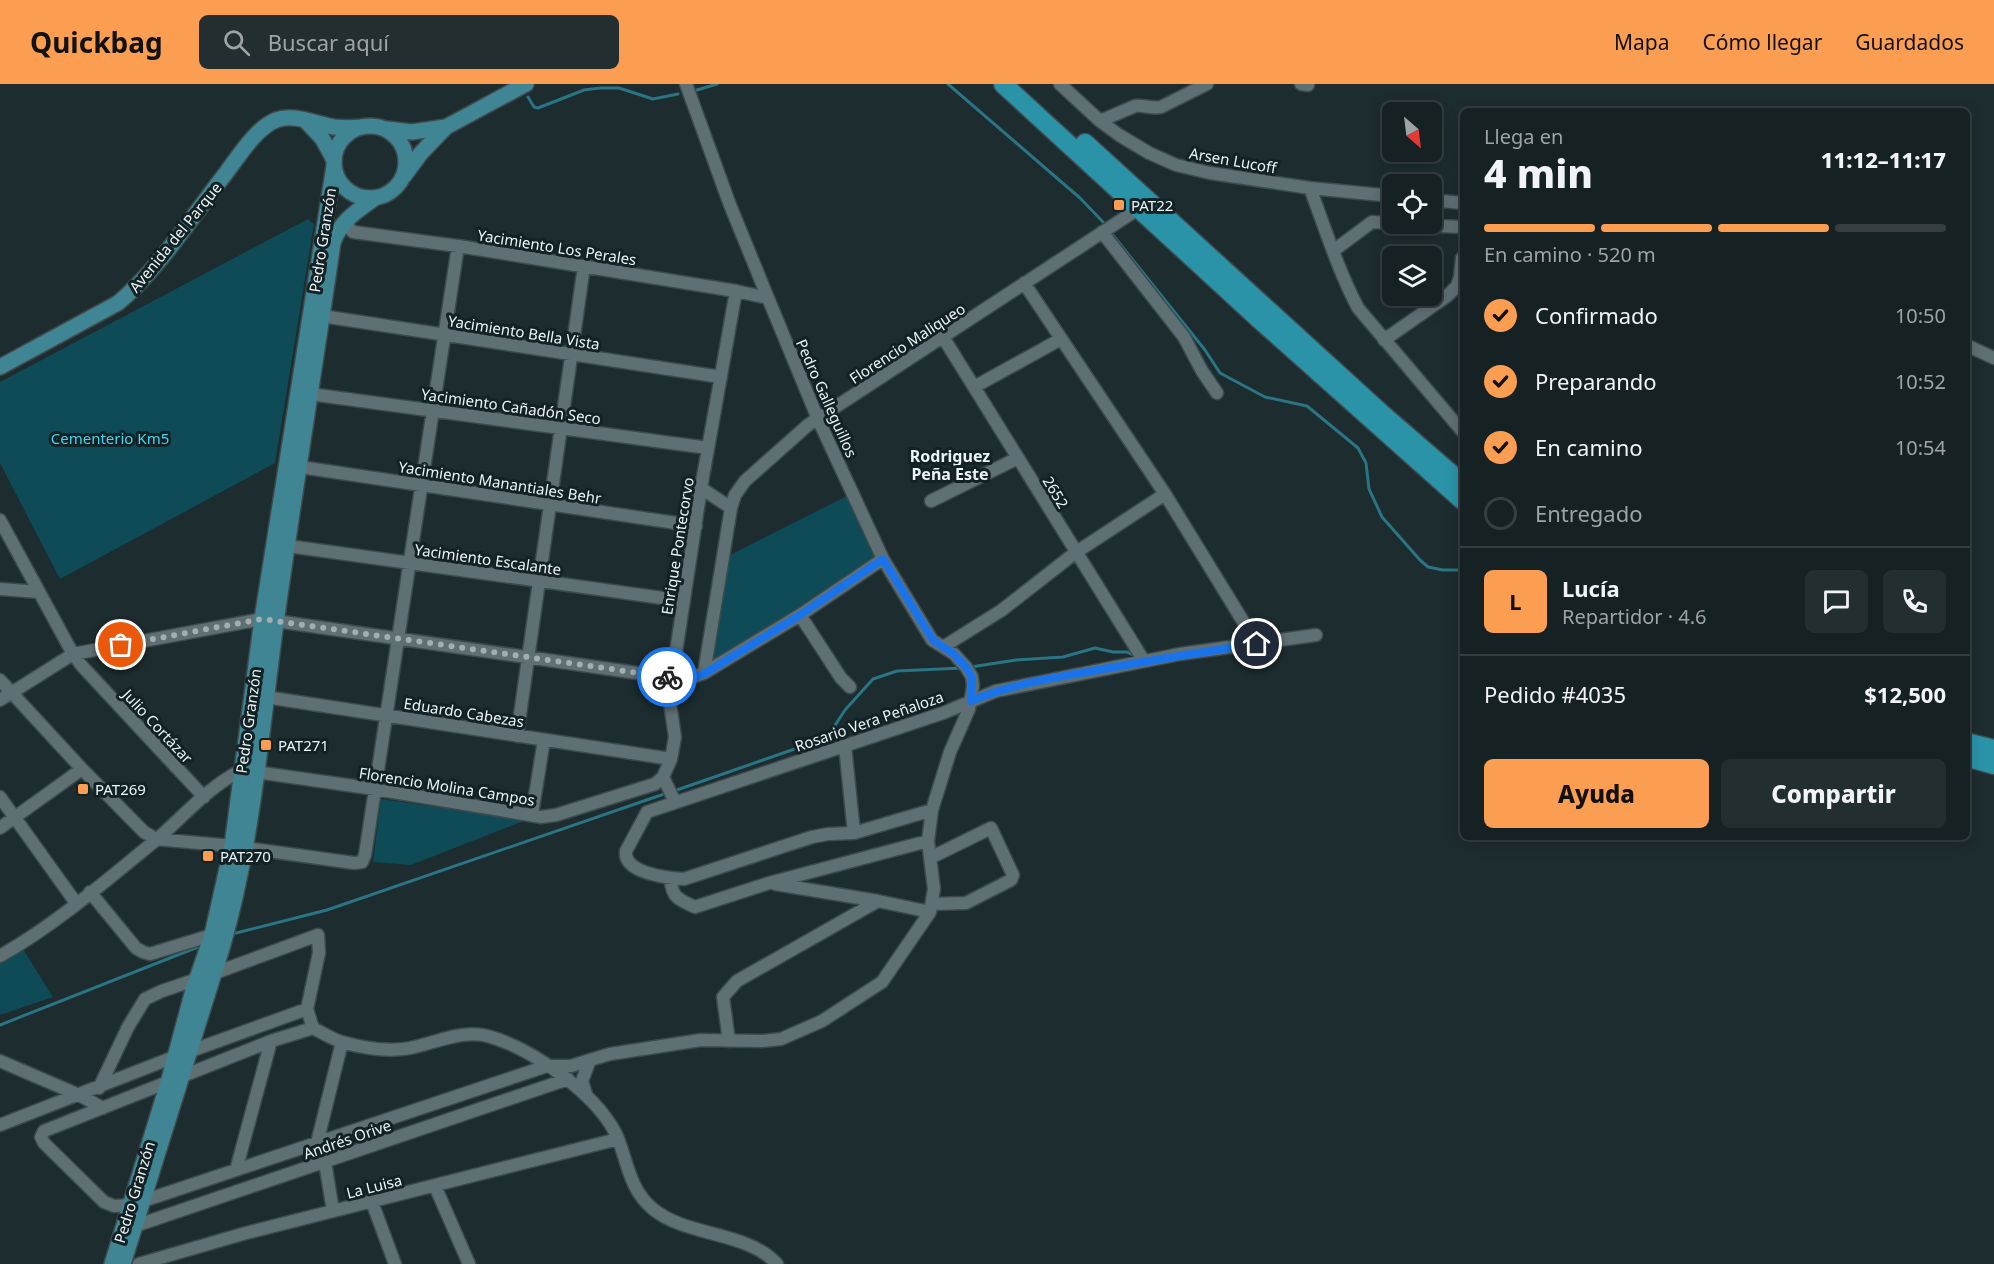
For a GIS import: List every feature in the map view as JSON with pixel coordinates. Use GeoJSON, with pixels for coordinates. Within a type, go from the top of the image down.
{"type":"FeatureCollection","features":[{"type":"Feature","properties":{"kind":"highway"},"geometry":{"type":"LineString","coordinates":[[993,84],[1032,110]]}},
{"type":"Feature","properties":{"kind":"highway"},"geometry":{"type":"LineString","coordinates":[[1003,84],[1374,423],[1460,498]]}},
{"type":"Feature","properties":{"kind":"highway"},"geometry":{"type":"LineString","coordinates":[[1022,86],[1364,397],[1460,480]]}},
{"type":"Feature","properties":{"kind":"highway"},"geometry":{"type":"LineString","coordinates":[[1970,743],[1994,750]]}},
{"type":"Feature","properties":{"kind":"highway"},"geometry":{"type":"LineString","coordinates":[[1970,758],[1994,765]]}},
{"type":"Feature","properties":{"kind":"main road"},"geometry":{"type":"LineString","coordinates":[[305,120],[322,138],[341,184],[350,193],[362,198],[375,198],[387,194],[401,180],[421,153],[446,127],[526,84]]}},
{"type":"Feature","properties":{"kind":"main road","name":"Avenida del Parque"},"geometry":{"type":"LineString","coordinates":[[0,367],[118,303],[143,280],[260,132],[276,120],[284,118],[342,128],[362,128]]}},
{"type":"Feature","properties":{"kind":"main road"},"geometry":{"type":"LineString","coordinates":[[334,163],[340,142],[350,133],[362,128],[412,132],[446,127]]}},
{"type":"Feature","properties":{"kind":"main road"},"geometry":{"type":"LineString","coordinates":[[381,128],[392,134],[404,149],[406,162],[401,180]]}},
{"type":"Feature","properties":{"kind":"main road","name":"Pedro Granzón"},"geometry":{"type":"LineString","coordinates":[[112,1264],[137,1202],[175,1080],[190,1052],[230,921],[269,620],[334,163]]}},
{"type":"Feature","properties":{"kind":"main road","name":"Pedro Granzón"},"geometry":{"type":"LineString","coordinates":[[269,620],[288,546],[333,243],[344,223],[375,198]]}},
{"type":"Feature","properties":{"kind":"main road","name":"Pedro Granzón"},"geometry":{"type":"LineString","coordinates":[[175,1080],[174,1057],[239,847]]}},
{"type":"Feature","properties":{"kind":"main road","name":"Pedro Granzón"},"geometry":{"type":"LineString","coordinates":[[123,1264],[135,1226],[137,1202]]}},
{"type":"Feature","properties":{"kind":"street","name":"Pedro Galleguillos"},"geometry":{"type":"LineString","coordinates":[[686,84],[730,205],[818,419],[883,559],[933,640],[963,661],[972,677],[971,701]]}},
{"type":"Feature","properties":{"kind":"street","name":"Arsen Lucoff"},"geometry":{"type":"LineString","coordinates":[[1060,84],[1100,121],[1138,147],[1176,165],[1210,173],[1310,188],[1382,195]]}},
{"type":"Feature","properties":{"kind":"street"},"geometry":{"type":"LineString","coordinates":[[1100,121],[1135,105],[1154,109],[1161,107],[1207,84]]}},
{"type":"Feature","properties":{"kind":"street"},"geometry":{"type":"LineString","coordinates":[[1310,188],[1333,251],[1358,308],[1460,429]]}},
{"type":"Feature","properties":{"kind":"street"},"geometry":{"type":"LineString","coordinates":[[1442,201],[1460,203]]}},
{"type":"Feature","properties":{"kind":"street","name":"Florencio Maliqueo"},"geometry":{"type":"LineString","coordinates":[[704,674],[731,508],[735,495],[745,481],[785,444],[818,419],[1138,209]]}},
{"type":"Feature","properties":{"kind":"street"},"geometry":{"type":"LineString","coordinates":[[1333,251],[1372,222],[1382,222]]}},
{"type":"Feature","properties":{"kind":"street","name":"Yacimiento Los Perales"},"geometry":{"type":"LineString","coordinates":[[344,223],[353,232],[584,266],[768,298]]}},
{"type":"Feature","properties":{"kind":"street"},"geometry":{"type":"LineString","coordinates":[[1442,226],[1460,227]]}},
{"type":"Feature","properties":{"kind":"street"},"geometry":{"type":"LineString","coordinates":[[1102,232],[1184,337],[1217,393]]}},
{"type":"Feature","properties":{"kind":"street"},"geometry":{"type":"LineString","coordinates":[[0,680],[82,770],[144,832],[156,839],[239,847],[354,863],[362,862],[458,246]]}},
{"type":"Feature","properties":{"kind":"street"},"geometry":{"type":"LineString","coordinates":[[517,736],[584,266]]}},
{"type":"Feature","properties":{"kind":"street"},"geometry":{"type":"LineString","coordinates":[[1384,340],[1447,296],[1457,286],[1460,277]]}},
{"type":"Feature","properties":{"kind":"street"},"geometry":{"type":"LineString","coordinates":[[1024,283],[1165,494],[1257,644]]}},
{"type":"Feature","properties":{"kind":"street","name":"Enrique Pontecorvo"},"geometry":{"type":"LineString","coordinates":[[663,777],[675,736],[669,697],[701,488],[736,291]]}},
{"type":"Feature","properties":{"kind":"street","name":"Yacimiento Bella Vista"},"geometry":{"type":"LineString","coordinates":[[322,316],[721,377]]}},
{"type":"Feature","properties":{"kind":"street","name":"2652"},"geometry":{"type":"LineString","coordinates":[[943,337],[1143,661]]}},
{"type":"Feature","properties":{"kind":"street"},"geometry":{"type":"LineString","coordinates":[[974,387],[1061,339]]}},
{"type":"Feature","properties":{"kind":"street"},"geometry":{"type":"LineString","coordinates":[[1970,347],[1994,358]]}},
{"type":"Feature","properties":{"kind":"street","name":"Yacimiento Cañadón Seco"},"geometry":{"type":"LineString","coordinates":[[310,394],[708,448]]}},
{"type":"Feature","properties":{"kind":"street"},"geometry":{"type":"LineString","coordinates":[[931,501],[1018,458]]}},
{"type":"Feature","properties":{"kind":"street","name":"Yacimiento Manantiales Behr"},"geometry":{"type":"LineString","coordinates":[[300,467],[696,526]]}},
{"type":"Feature","properties":{"kind":"street"},"geometry":{"type":"LineString","coordinates":[[701,488],[731,508]]}},
{"type":"Feature","properties":{"kind":"street"},"geometry":{"type":"LineString","coordinates":[[943,647],[1002,610],[1075,553],[1165,494]]}},
{"type":"Feature","properties":{"kind":"street","name":"Julio Cortázar"},"geometry":{"type":"LineString","coordinates":[[0,520],[73,654],[89,675],[204,797]]}},
{"type":"Feature","properties":{"kind":"street","name":"Yacimiento Escalante"},"geometry":{"type":"LineString","coordinates":[[288,546],[684,601]]}},
{"type":"Feature","properties":{"kind":"street"},"geometry":{"type":"LineString","coordinates":[[0,700],[73,654],[269,620],[672,678],[690,678],[704,674],[800,615],[883,559]]}},
{"type":"Feature","properties":{"kind":"street"},"geometry":{"type":"LineString","coordinates":[[0,589],[39,592]]}},
{"type":"Feature","properties":{"kind":"street"},"geometry":{"type":"LineString","coordinates":[[800,615],[850,687]]}},
{"type":"Feature","properties":{"kind":"street","name":"Rosario Vera Peñaloza"},"geometry":{"type":"LineString","coordinates":[[671,879],[639,870],[630,865],[625,858],[633,836],[647,812],[943,713],[996,691],[1143,661],[1316,635]]}},
{"type":"Feature","properties":{"kind":"street","name":"Eduardo Cabezas"},"geometry":{"type":"LineString","coordinates":[[259,696],[670,759]]}},
{"type":"Feature","properties":{"kind":"street"},"geometry":{"type":"LineString","coordinates":[[931,908],[934,890],[928,840],[932,810],[950,752],[971,701]]}},
{"type":"Feature","properties":{"kind":"street"},"geometry":{"type":"LineString","coordinates":[[532,814],[544,740]]}},
{"type":"Feature","properties":{"kind":"street"},"geometry":{"type":"LineString","coordinates":[[845,746],[854,833]]}},
{"type":"Feature","properties":{"kind":"street"},"geometry":{"type":"LineString","coordinates":[[0,828],[82,770]]}},
{"type":"Feature","properties":{"kind":"street"},"geometry":{"type":"LineString","coordinates":[[0,956],[23,943],[90,892],[156,839],[223,779],[249,771]]}},
{"type":"Feature","properties":{"kind":"street","name":"Florencio Molina Campos"},"geometry":{"type":"LineString","coordinates":[[249,771],[375,789],[541,817],[556,815],[655,784],[663,777]]}},
{"type":"Feature","properties":{"kind":"street"},"geometry":{"type":"LineString","coordinates":[[663,777],[675,802]]}},
{"type":"Feature","properties":{"kind":"street"},"geometry":{"type":"LineString","coordinates":[[0,797],[76,903]]}},
{"type":"Feature","properties":{"kind":"street"},"geometry":{"type":"LineString","coordinates":[[928,840],[769,883],[695,907],[675,896],[671,890],[671,879],[684,879],[812,837],[854,833],[932,810]]}},
{"type":"Feature","properties":{"kind":"street"},"geometry":{"type":"LineString","coordinates":[[769,883],[931,908],[966,903],[1011,880],[1013,875],[991,828],[930,858]]}},
{"type":"Feature","properties":{"kind":"street"},"geometry":{"type":"LineString","coordinates":[[90,892],[136,948],[143,952],[150,954],[212,935]]}},
{"type":"Feature","properties":{"kind":"street"},"geometry":{"type":"LineString","coordinates":[[729,1041],[723,997],[737,981],[878,901]]}},
{"type":"Feature","properties":{"kind":"street","name":"Andrés Orive"},"geometry":{"type":"LineString","coordinates":[[137,1202],[547,1066],[571,1066],[610,1054],[701,1040],[781,1040],[822,1021],[882,982],[931,908]]}},
{"type":"Feature","properties":{"kind":"street"},"geometry":{"type":"LineString","coordinates":[[215,973],[318,934],[319,953],[307,1009],[313,1028]]}},
{"type":"Feature","properties":{"kind":"street"},"geometry":{"type":"LineString","coordinates":[[99,1088],[128,1027],[145,999],[196,980]]}},
{"type":"Feature","properties":{"kind":"street"},"geometry":{"type":"LineString","coordinates":[[0,1125],[174,1057],[307,1009]]}},
{"type":"Feature","properties":{"kind":"street"},"geometry":{"type":"LineString","coordinates":[[137,1202],[114,1206],[104,1202],[44,1143],[41,1137],[44,1131],[271,1041],[313,1028],[342,1042],[379,1049],[400,1048],[475,1034],[491,1037],[518,1048],[586,1094],[600,1110],[618,1139],[634,1185],[653,1209],[669,1220],[754,1247],[772,1258],[777,1264]]}},
{"type":"Feature","properties":{"kind":"street"},"geometry":{"type":"LineString","coordinates":[[236,1170],[271,1041]]}},
{"type":"Feature","properties":{"kind":"street"},"geometry":{"type":"LineString","coordinates":[[333,1211],[325,1162],[317,1143],[342,1042]]}},
{"type":"Feature","properties":{"kind":"street"},"geometry":{"type":"LineString","coordinates":[[586,1094],[582,1081],[590,1060]]}},
{"type":"Feature","properties":{"kind":"street"},"geometry":{"type":"LineString","coordinates":[[0,1061],[79,1095],[103,1108]]}},
{"type":"Feature","properties":{"kind":"street","name":"Andrés Orive"},"geometry":{"type":"LineString","coordinates":[[135,1226],[568,1080]]}},
{"type":"Feature","properties":{"kind":"street","name":"La Luisa"},"geometry":{"type":"LineString","coordinates":[[139,1264],[246,1233],[618,1139]]}},
{"type":"Feature","properties":{"kind":"street"},"geometry":{"type":"LineString","coordinates":[[435,1186],[469,1264]]}},
{"type":"Feature","properties":{"kind":"street"},"geometry":{"type":"LineString","coordinates":[[372,1203],[395,1264]]}},
{"type":"Feature","properties":{"kind":"green space","name":"Cementerio Km5"},"geometry":{"type":"Polygon","coordinates":[[[308,219],[314,224],[275,463],[60,579],[0,463],[0,382],[308,219]]]}},
{"type":"Feature","properties":{"kind":"green space"},"geometry":{"type":"Polygon","coordinates":[[[847,496],[875,556],[713,664],[728,556],[847,496]]]}},
{"type":"Feature","properties":{"kind":"green space"},"geometry":{"type":"Polygon","coordinates":[[[381,799],[526,820],[411,865],[373,862],[381,799]]]}},
{"type":"Feature","properties":{"kind":"green space"},"geometry":{"type":"Polygon","coordinates":[[[21,946],[53,997],[0,1015],[0,959],[21,946]]]}},
{"type":"Feature","properties":{"kind":"waterway"},"geometry":{"type":"LineString","coordinates":[[697,90],[717,84]]}},
{"type":"Feature","properties":{"kind":"waterway"},"geometry":{"type":"LineString","coordinates":[[948,84],[1080,198],[1103,222]]}},
{"type":"Feature","properties":{"kind":"waterway"},"geometry":{"type":"LineString","coordinates":[[528,97],[534,107],[538,108],[584,90],[600,88],[619,88],[653,99],[678,94]]}},
{"type":"Feature","properties":{"kind":"waterway"},"geometry":{"type":"LineString","coordinates":[[1112,234],[1205,350],[1220,373],[1265,397],[1307,406],[1358,448],[1366,463],[1369,489],[1382,517],[1420,560],[1428,567],[1460,570]]}},
{"type":"Feature","properties":{"kind":"waterway"},"geometry":{"type":"LineString","coordinates":[[971,667],[1016,660],[1063,657],[1095,648],[1127,652],[1135,656]]}},
{"type":"Feature","properties":{"kind":"waterway"},"geometry":{"type":"LineString","coordinates":[[674,791],[812,743],[832,730],[845,710],[873,679],[897,671],[962,668]]}},
{"type":"Feature","properties":{"kind":"waterway"},"geometry":{"type":"LineString","coordinates":[[232,934],[327,910],[667,793]]}},
{"type":"Feature","properties":{"kind":"waterway"},"geometry":{"type":"LineString","coordinates":[[0,1025],[203,945]]}},
{"type":"Feature","properties":{"kind":"way so far"},"geometry":{"type":"LineString","coordinates":[[121,645],[262,619],[667,677]]}},
{"type":"Feature","properties":{"kind":"place","name":"PAT22"},"geometry":{"type":"Point","coordinates":[1119,205]}},
{"type":"Feature","properties":{"kind":"place","name":"PAT271"},"geometry":{"type":"Point","coordinates":[266,745]}},
{"type":"Feature","properties":{"kind":"place","name":"PAT269"},"geometry":{"type":"Point","coordinates":[83,789]}},
{"type":"Feature","properties":{"kind":"place","name":"PAT270"},"geometry":{"type":"Point","coordinates":[208,856]}},
{"type":"Feature","properties":{"kind":"district","name":"Rodriguez Peña Este"},"geometry":{"type":"Point","coordinates":[950,465]}},
{"type":"Feature","properties":{"kind":"route"},"geometry":{"type":"LineString","coordinates":[[667,677],[690,678],[704,674],[800,615],[883,559],[933,640],[963,661],[972,677],[971,701],[996,691],[1073,674],[1180,654],[1257,644]]}}]}
